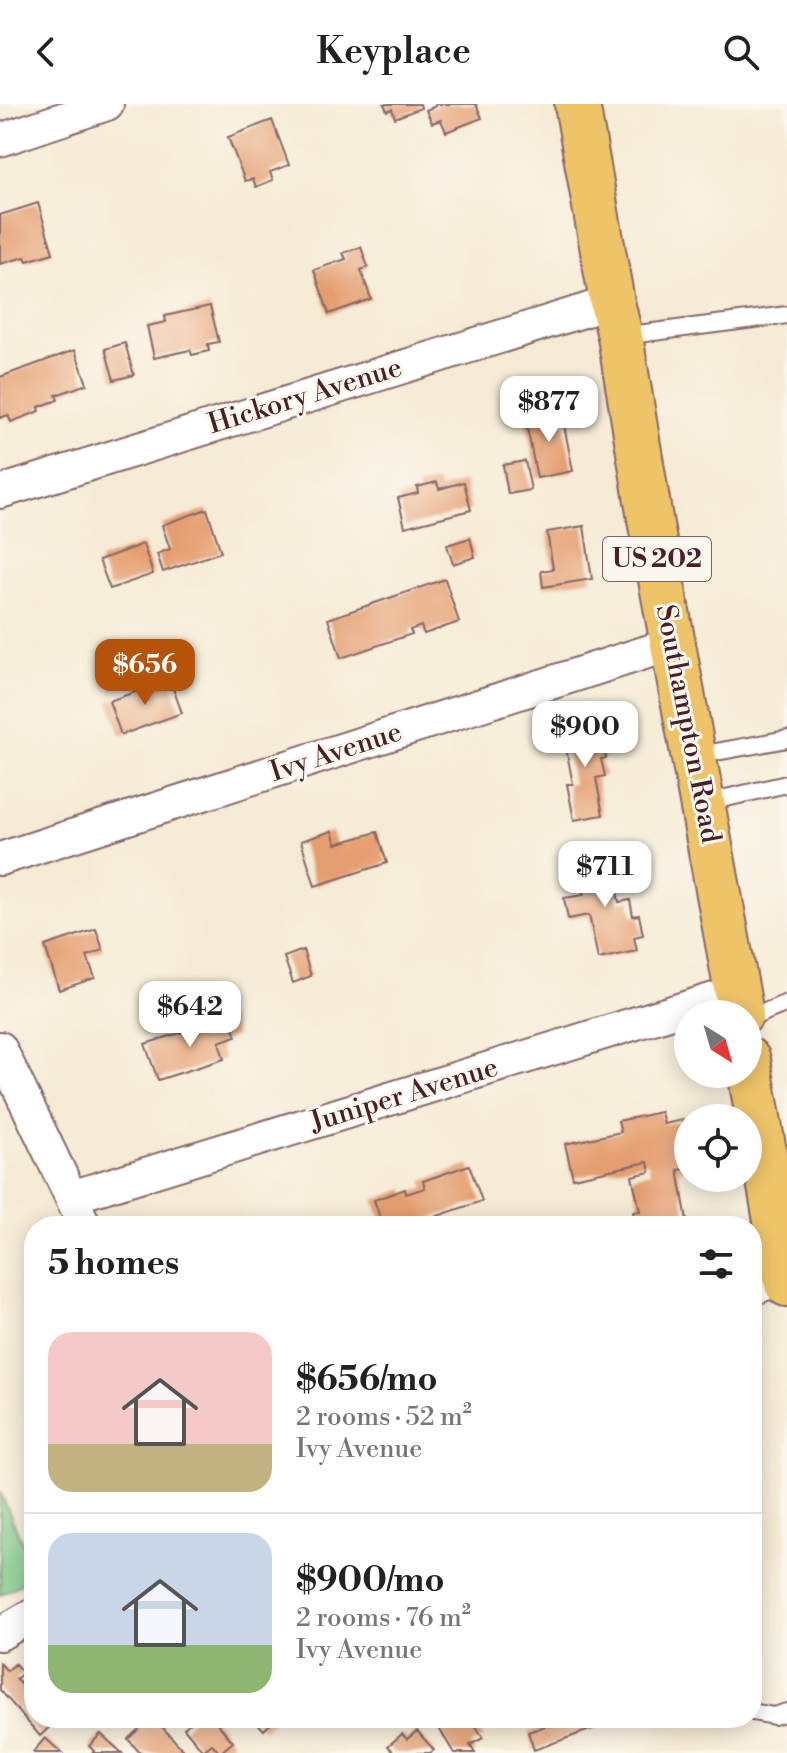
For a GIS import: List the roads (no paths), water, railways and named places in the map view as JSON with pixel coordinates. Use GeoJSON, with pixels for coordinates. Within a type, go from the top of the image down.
{"type":"FeatureCollection","features":[{"type":"Feature","properties":{"kind":"main road","name":"Southampton Road"},"geometry":{"type":"LineString","coordinates":[[577,104],[672,644],[740,1000]]}},
{"type":"Feature","properties":{"kind":"main road"},"geometry":{"type":"LineString","coordinates":[[751,1088],[775,1283]]}},
{"type":"Feature","properties":{"kind":"street"},"geometry":{"type":"LineString","coordinates":[[0,140],[107,104]]}},
{"type":"Feature","properties":{"kind":"street","name":"Hickory Avenue"},"geometry":{"type":"LineString","coordinates":[[0,492],[132,450],[616,319]]}},
{"type":"Feature","properties":{"kind":"street","name":"Ivy Avenue"},"geometry":{"type":"LineString","coordinates":[[0,859],[672,644]]}},
{"type":"Feature","properties":{"kind":"street","name":"Juniper Avenue"},"geometry":{"type":"LineString","coordinates":[[71,1197],[674,1028]]}},
{"type":"Feature","properties":{"kind":"street"},"geometry":{"type":"LineString","coordinates":[[0,1048],[80,1216]]}},
{"type":"Feature","properties":{"kind":"street"},"geometry":{"type":"LineString","coordinates":[[0,1634],[24,1620]]}},
{"type":"Feature","properties":{"kind":"lane"},"geometry":{"type":"LineString","coordinates":[[616,319],[787,315]]}},
{"type":"Feature","properties":{"kind":"lane"},"geometry":{"type":"LineString","coordinates":[[693,756],[787,739]]}},
{"type":"Feature","properties":{"kind":"lane"},"geometry":{"type":"LineString","coordinates":[[703,803],[787,784]]}},
{"type":"Feature","properties":{"kind":"lane"},"geometry":{"type":"LineString","coordinates":[[762,1006],[787,1003]]}},
{"type":"Feature","properties":{"kind":"lane"},"geometry":{"type":"LineString","coordinates":[[762,1714],[774,1716],[787,1712]]}}]}
